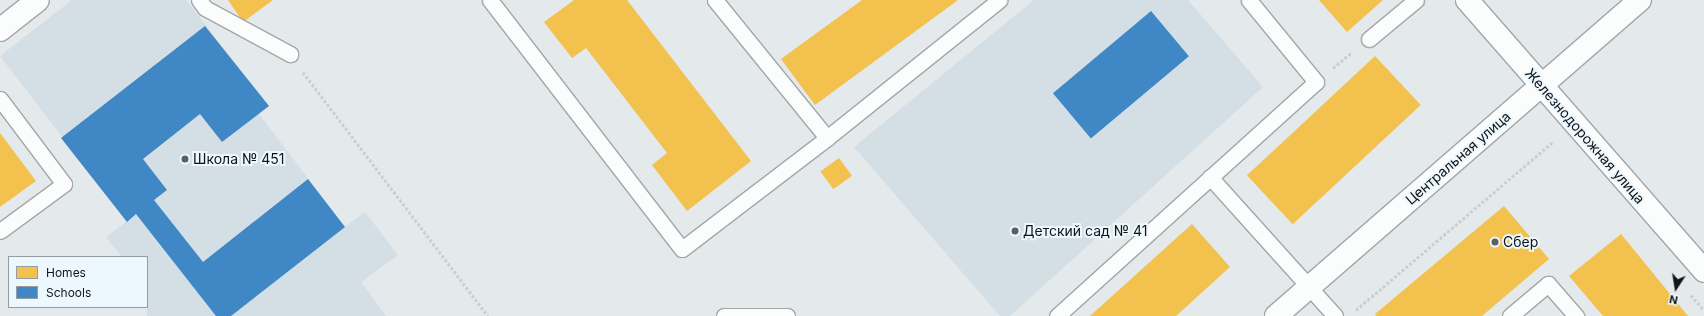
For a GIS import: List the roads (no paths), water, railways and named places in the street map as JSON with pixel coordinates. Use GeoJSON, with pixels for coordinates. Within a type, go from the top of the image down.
{"type":"FeatureCollection","features":[{"type":"Feature","properties":{"kind":"street"},"geometry":{"type":"LineString","coordinates":[[0,30],[38,0]]}},
{"type":"Feature","properties":{"kind":"street","name":"Железнодорожная улица"},"geometry":{"type":"LineString","coordinates":[[1467,0],[1704,271]]}},
{"type":"Feature","properties":{"kind":"street","name":"Центральная улица"},"geometry":{"type":"LineString","coordinates":[[1276,316],[1640,0]]}},
{"type":"Feature","properties":{"kind":"lane"},"geometry":{"type":"LineString","coordinates":[[199,0],[205,8],[290,54]]}},
{"type":"Feature","properties":{"kind":"lane"},"geometry":{"type":"LineString","coordinates":[[490,0],[682,249],[827,138],[999,0]]}},
{"type":"Feature","properties":{"kind":"lane"},"geometry":{"type":"LineString","coordinates":[[715,0],[827,138]]}},
{"type":"Feature","properties":{"kind":"lane"},"geometry":{"type":"LineString","coordinates":[[1057,316],[1316,82],[1249,0]]}},
{"type":"Feature","properties":{"kind":"lane"},"geometry":{"type":"LineString","coordinates":[[1369,39],[1416,0]]}},
{"type":"Feature","properties":{"kind":"lane"},"geometry":{"type":"LineString","coordinates":[[0,100],[64,184],[0,231]]}},
{"type":"Feature","properties":{"kind":"lane"},"geometry":{"type":"LineString","coordinates":[[1210,177],[1335,316]]}},
{"type":"Feature","properties":{"kind":"lane"},"geometry":{"type":"LineString","coordinates":[[1510,316],[1548,284],[1576,316]]}},
{"type":"Feature","properties":{"kind":"lane"},"geometry":{"type":"LineString","coordinates":[[724,316],[787,316]]}},
{"type":"Feature","properties":{"kind":"place","name":"Школа № 451"},"geometry":{"type":"Point","coordinates":[185,159]}},
{"type":"Feature","properties":{"kind":"place","name":"Детский сад № 41"},"geometry":{"type":"Point","coordinates":[1015,231]}},
{"type":"Feature","properties":{"kind":"place","name":"Сбер"},"geometry":{"type":"Point","coordinates":[1495,242]}}]}
